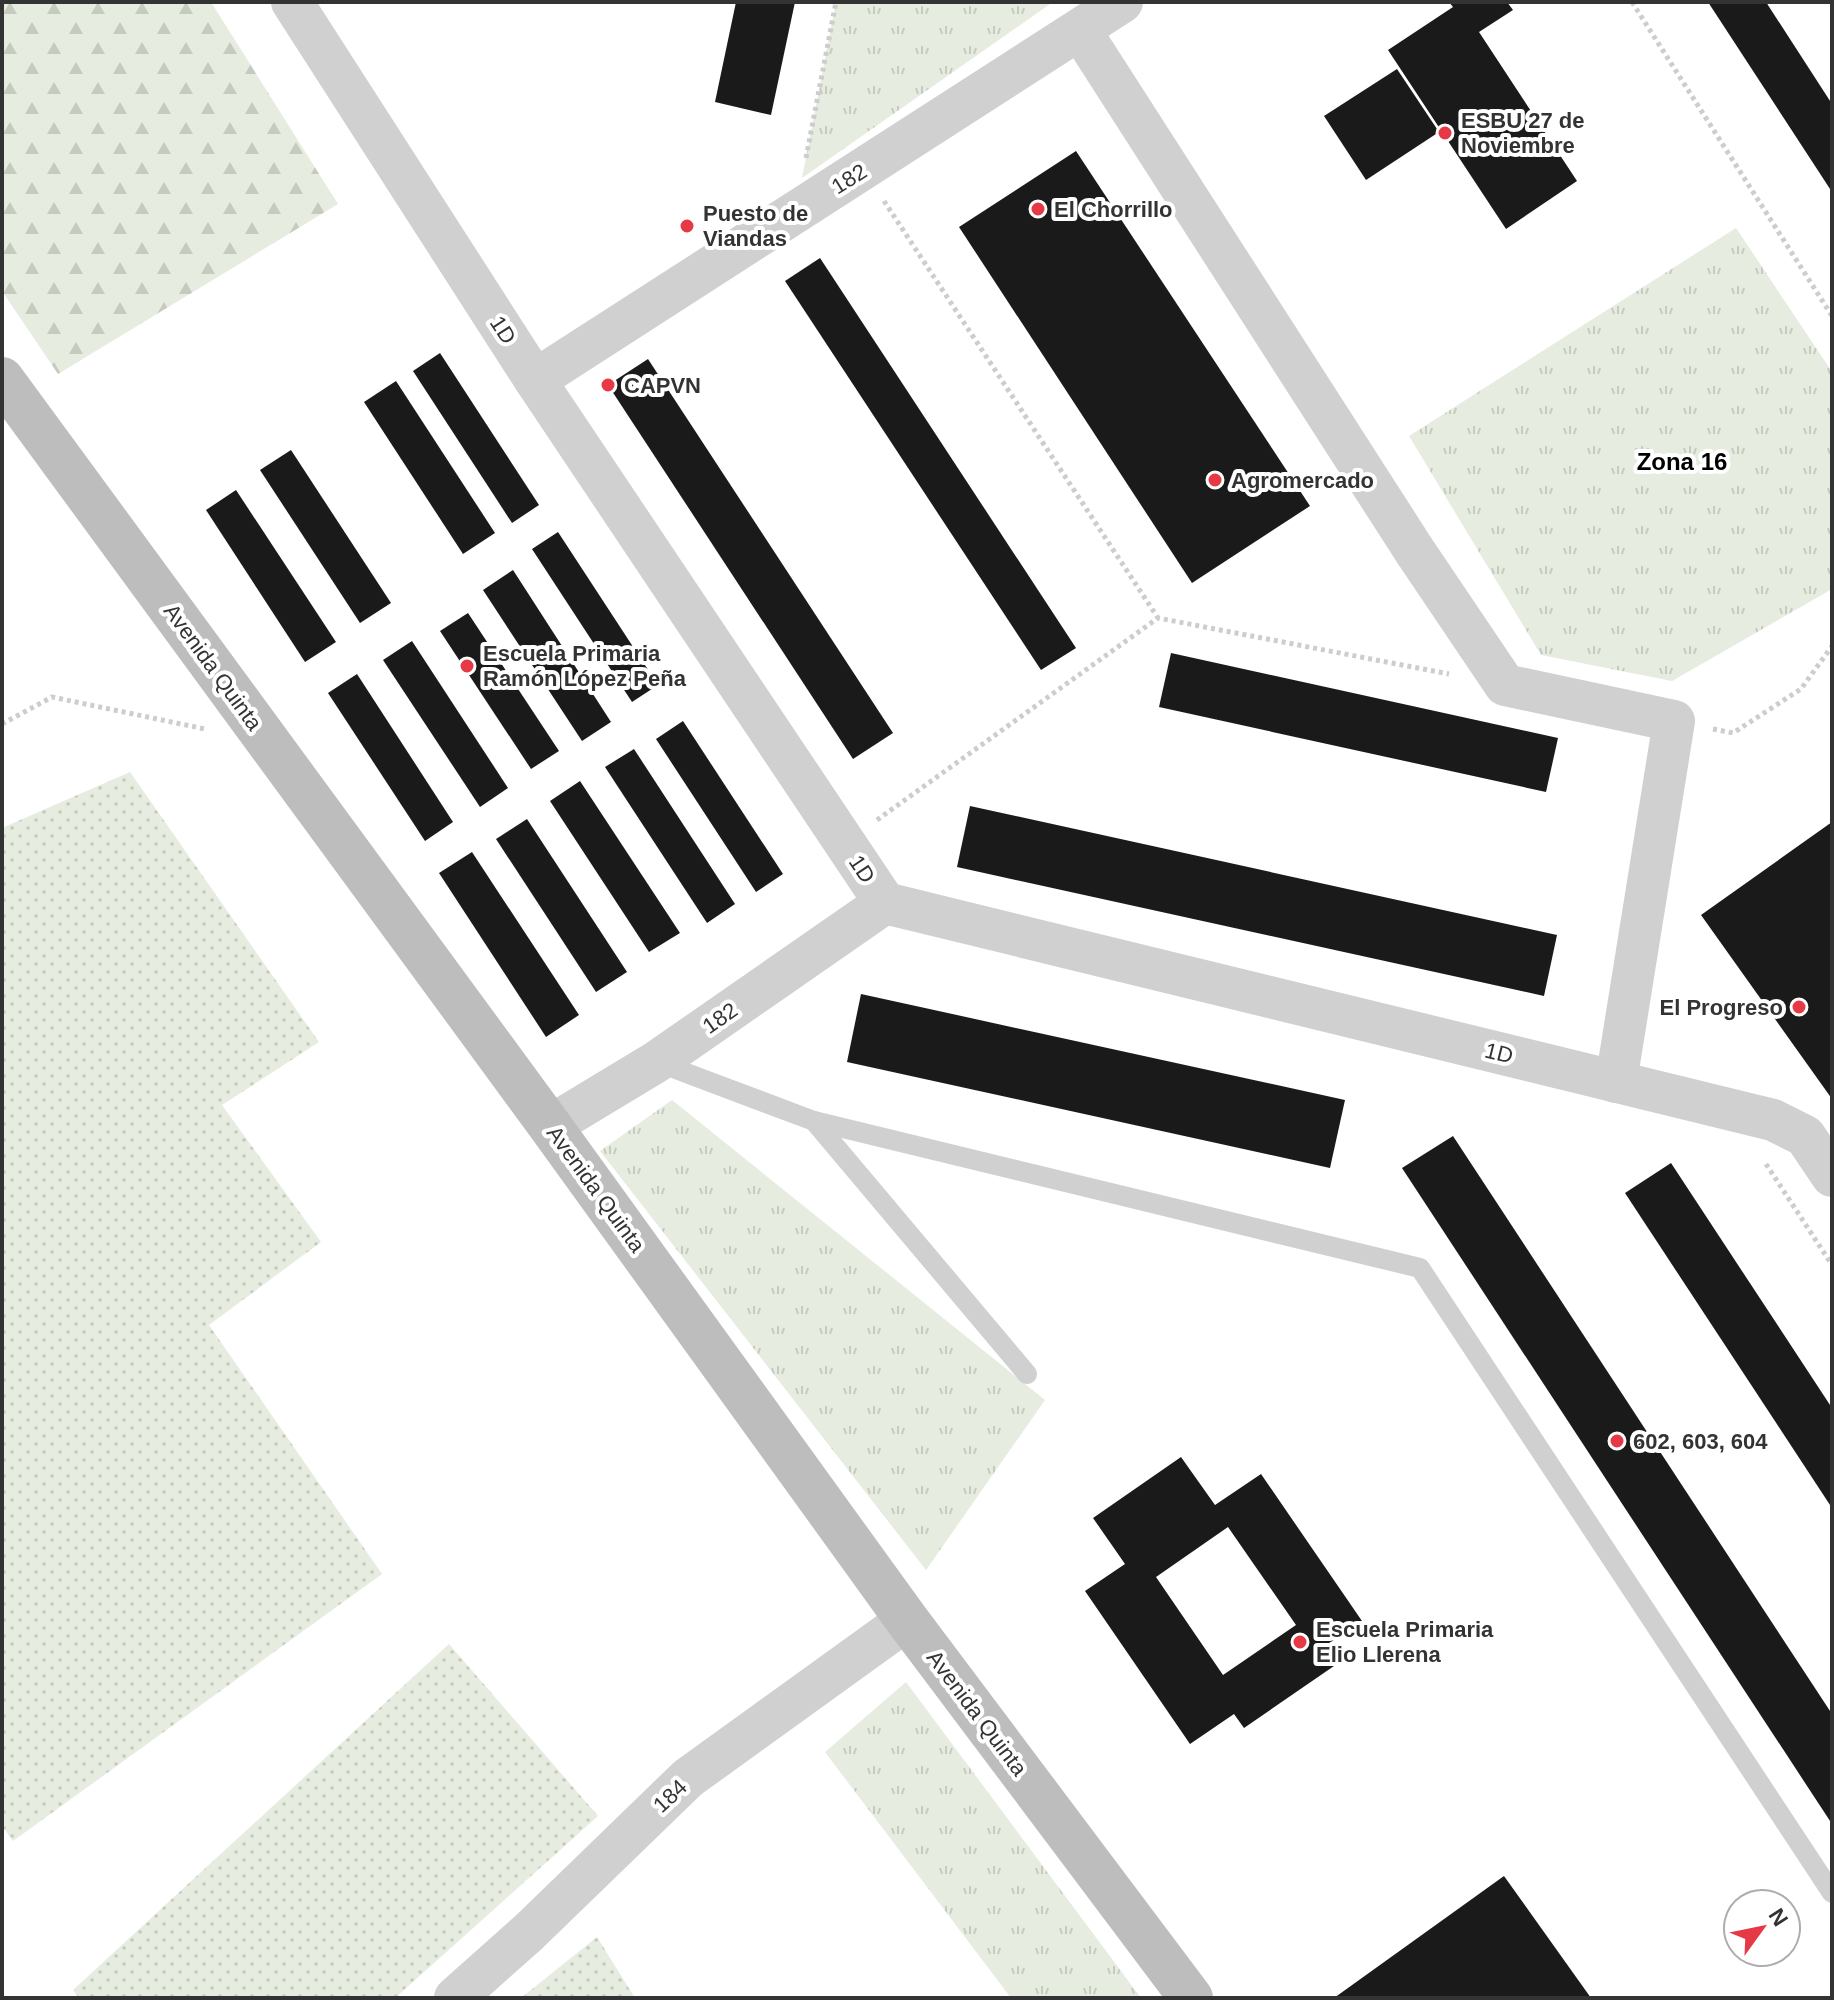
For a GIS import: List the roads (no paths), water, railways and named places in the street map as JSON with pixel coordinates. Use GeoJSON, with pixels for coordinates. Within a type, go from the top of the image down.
{"type":"FeatureCollection","features":[{"type":"Feature","properties":{"kind":"main road","name":"Avenida Quinta"},"geometry":{"type":"LineString","coordinates":[[2,379],[550,1126],[907,1620],[1191,1998]]}},
{"type":"Feature","properties":{"kind":"street","name":"1D"},"geometry":{"type":"LineString","coordinates":[[292,2],[535,380],[885,903],[1773,1120],[1805,1136],[1832,1176]]}},
{"type":"Feature","properties":{"kind":"street","name":"182"},"geometry":{"type":"LineString","coordinates":[[535,380],[1122,2]]}},
{"type":"Feature","properties":{"kind":"street"},"geometry":{"type":"LineString","coordinates":[[1080,30],[1414,550],[1505,685],[1674,721],[1616,1082]]}},
{"type":"Feature","properties":{"kind":"street","name":"182"},"geometry":{"type":"LineString","coordinates":[[550,1126],[656,1062],[885,903]]}},
{"type":"Feature","properties":{"kind":"street","name":"184"},"geometry":{"type":"LineString","coordinates":[[455,1998],[529,1932],[688,1778],[907,1620]]}},
{"type":"Feature","properties":{"kind":"lane"},"geometry":{"type":"LineString","coordinates":[[656,1062],[814,1121],[1420,1268],[1832,1893]]}},
{"type":"Feature","properties":{"kind":"lane"},"geometry":{"type":"LineString","coordinates":[[814,1121],[1027,1374]]}},
{"type":"Feature","properties":{"kind":"place","name":"ESBU 27 de Noviembre"},"geometry":{"type":"Point","coordinates":[1445,133]}},
{"type":"Feature","properties":{"kind":"place","name":"El Chorrillo"},"geometry":{"type":"Point","coordinates":[1038,209]}},
{"type":"Feature","properties":{"kind":"place","name":"Puesto de Viandas"},"geometry":{"type":"Point","coordinates":[687,226]}},
{"type":"Feature","properties":{"kind":"place","name":"CAPVN"},"geometry":{"type":"Point","coordinates":[608,385]}},
{"type":"Feature","properties":{"kind":"place","name":"Agromercado"},"geometry":{"type":"Point","coordinates":[1215,480]}},
{"type":"Feature","properties":{"kind":"place","name":"Escuela Primaria Ramón López Peña"},"geometry":{"type":"Point","coordinates":[467,666]}},
{"type":"Feature","properties":{"kind":"place","name":"El Progreso"},"geometry":{"type":"Point","coordinates":[1799,1007]}},
{"type":"Feature","properties":{"kind":"place","name":"602, 603, 604"},"geometry":{"type":"Point","coordinates":[1617,1441]}},
{"type":"Feature","properties":{"kind":"place","name":"Escuela Primaria Elio Llerena"},"geometry":{"type":"Point","coordinates":[1300,1642]}},
{"type":"Feature","properties":{"kind":"district","name":"Zona 16"},"geometry":{"type":"Point","coordinates":[1682,461]}}]}
